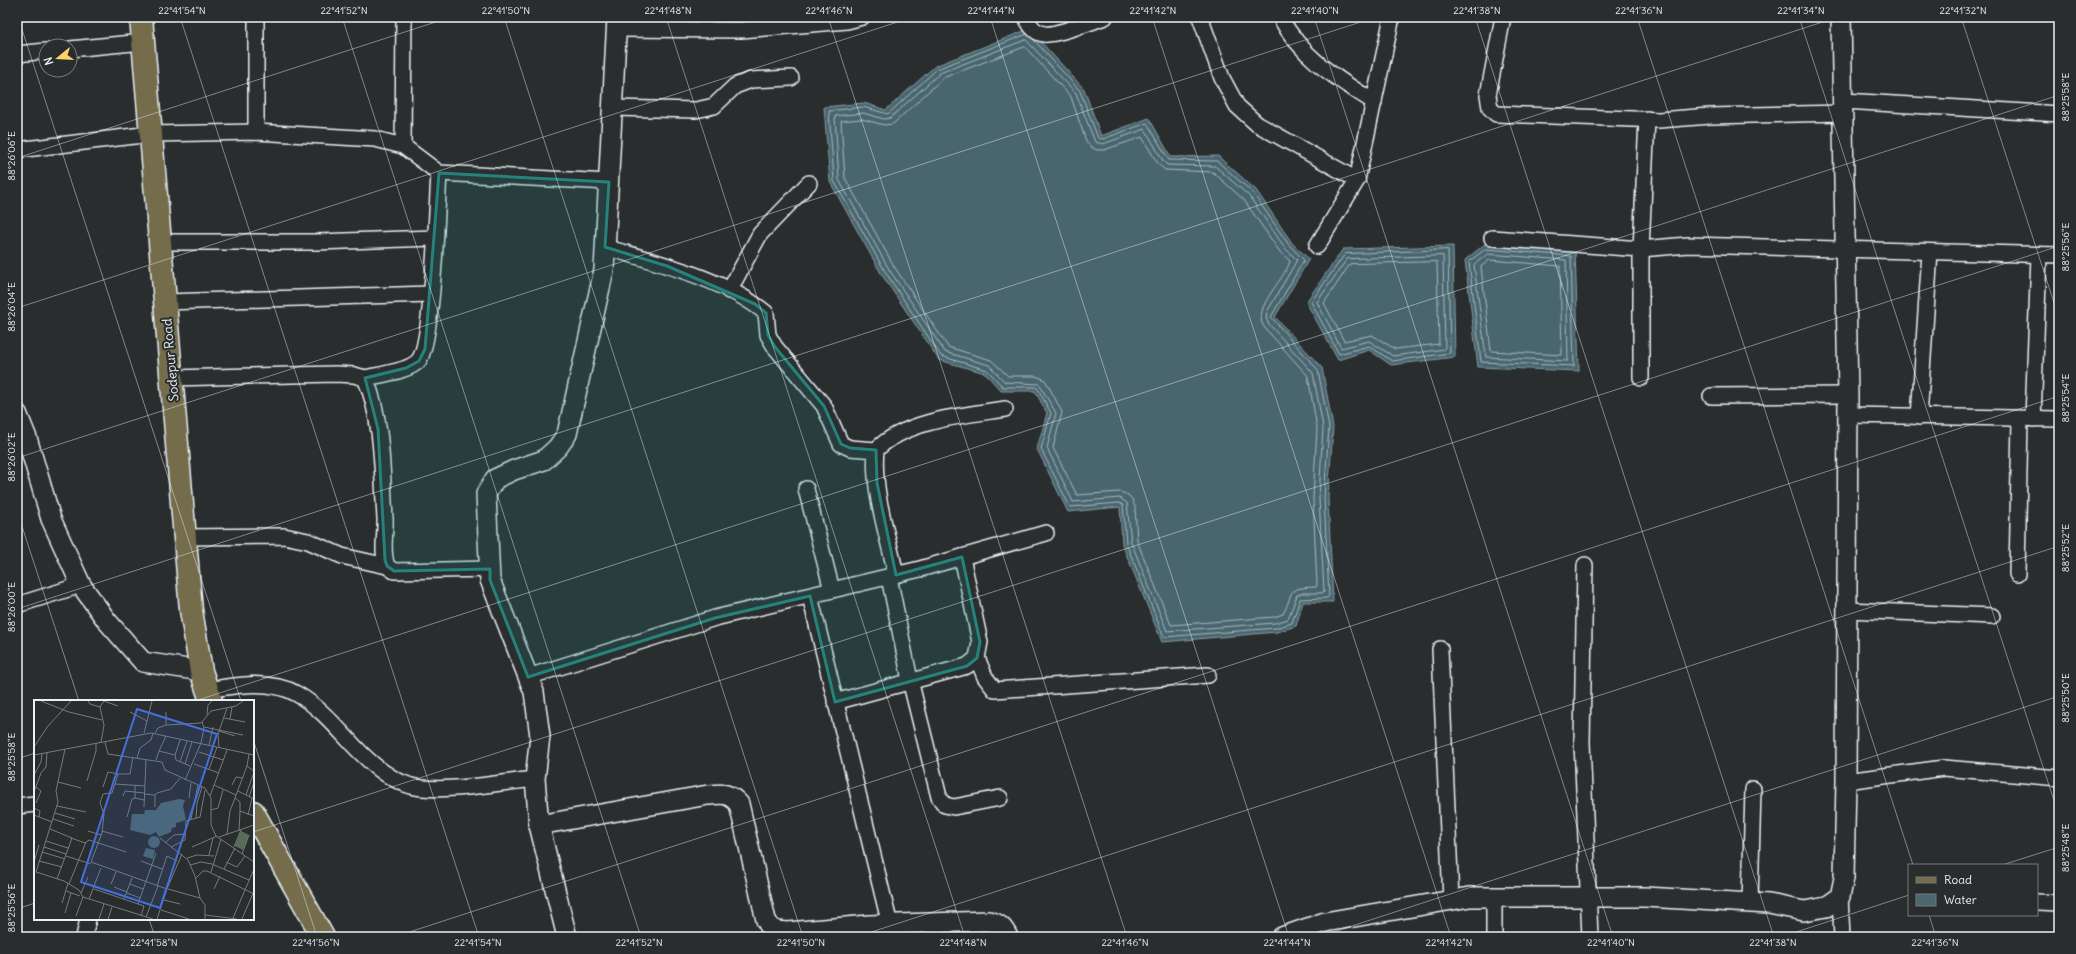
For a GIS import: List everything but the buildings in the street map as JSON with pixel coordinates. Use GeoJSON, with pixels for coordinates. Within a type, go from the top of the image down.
{"type":"FeatureCollection","features":[{"type":"Feature","properties":{"kind":"main road","name":"Sodepur Road"},"geometry":{"type":"LineString","coordinates":[[141,17],[191,610],[207,688]]}},
{"type":"Feature","properties":{"kind":"main road"},"geometry":{"type":"LineString","coordinates":[[254,814],[323,937]]}},
{"type":"Feature","properties":{"kind":"street"},"geometry":{"type":"LineString","coordinates":[[256,17],[256,132]]}},
{"type":"Feature","properties":{"kind":"street"},"geometry":{"type":"LineString","coordinates":[[403,146],[404,17]]}},
{"type":"Feature","properties":{"kind":"street"},"geometry":{"type":"LineString","coordinates":[[566,937],[539,825],[535,779],[540,736],[534,692],[490,580],[486,494],[499,475],[544,460],[558,447],[566,434],[604,270],[617,23],[741,30],[847,21],[862,17]]}},
{"type":"Feature","properties":{"kind":"street"},"geometry":{"type":"LineString","coordinates":[[1026,17],[1036,30],[1044,34],[1057,32],[1105,17]]}},
{"type":"Feature","properties":{"kind":"street"},"geometry":{"type":"LineString","coordinates":[[1200,17],[1222,78],[1236,106],[1257,124],[1357,180]]}},
{"type":"Feature","properties":{"kind":"street"},"geometry":{"type":"LineString","coordinates":[[1280,17],[1290,34],[1303,50],[1334,76],[1374,102]]}},
{"type":"Feature","properties":{"kind":"street"},"geometry":{"type":"LineString","coordinates":[[1317,246],[1357,180],[1392,17]]}},
{"type":"Feature","properties":{"kind":"street"},"geometry":{"type":"LineString","coordinates":[[1502,17],[1488,95],[1490,108],[1496,114],[1647,119],[1844,107],[2059,114]]}},
{"type":"Feature","properties":{"kind":"street"},"geometry":{"type":"LineString","coordinates":[[1841,17],[1844,107],[1848,395],[1846,781],[1844,878],[1840,897],[1842,937]]}},
{"type":"Feature","properties":{"kind":"street"},"geometry":{"type":"LineString","coordinates":[[78,48],[143,42]]}},
{"type":"Feature","properties":{"kind":"street"},"geometry":{"type":"LineString","coordinates":[[17,54],[38,52]]}},
{"type":"Feature","properties":{"kind":"street"},"geometry":{"type":"LineString","coordinates":[[613,108],[696,110],[714,106],[735,86],[751,80],[791,78]]}},
{"type":"Feature","properties":{"kind":"street"},"geometry":{"type":"LineString","coordinates":[[1641,378],[1641,249],[1647,119]]}},
{"type":"Feature","properties":{"kind":"street"},"geometry":{"type":"LineString","coordinates":[[17,150],[151,134],[256,132],[375,139],[403,146],[439,173],[609,182]]}},
{"type":"Feature","properties":{"kind":"street"},"geometry":{"type":"LineString","coordinates":[[172,378],[336,374],[354,375],[365,378],[406,368],[418,361],[425,349],[431,294],[439,173]]}},
{"type":"Feature","properties":{"kind":"street"},"geometry":{"type":"LineString","coordinates":[[729,291],[760,234],[809,183]]}},
{"type":"Feature","properties":{"kind":"street"},"geometry":{"type":"LineString","coordinates":[[160,242],[316,242],[435,238]]}},
{"type":"Feature","properties":{"kind":"street"},"geometry":{"type":"LineString","coordinates":[[1492,238],[1641,249],[1688,245],[2059,255]]}},
{"type":"Feature","properties":{"kind":"street"},"geometry":{"type":"LineString","coordinates":[[605,247],[667,266],[729,291],[755,304],[766,313],[768,335],[775,348],[824,406],[841,444],[850,448],[876,450]]}},
{"type":"Feature","properties":{"kind":"street"},"geometry":{"type":"LineString","coordinates":[[1919,416],[1930,252]]}},
{"type":"Feature","properties":{"kind":"street"},"geometry":{"type":"LineString","coordinates":[[2017,574],[2026,419],[2039,254]]}},
{"type":"Feature","properties":{"kind":"street"},"geometry":{"type":"LineString","coordinates":[[165,302],[431,294]]}},
{"type":"Feature","properties":{"kind":"street"},"geometry":{"type":"LineString","coordinates":[[365,378],[371,391],[378,429],[385,519],[384,555],[387,566]]}},
{"type":"Feature","properties":{"kind":"street"},"geometry":{"type":"LineString","coordinates":[[1711,396],[1848,395]]}},
{"type":"Feature","properties":{"kind":"street"},"geometry":{"type":"LineString","coordinates":[[1000,798],[954,807],[945,805],[939,797],[910,680],[874,464],[876,450],[885,440],[926,424],[1005,409]]}},
{"type":"Feature","properties":{"kind":"street"},"geometry":{"type":"LineString","coordinates":[[17,413],[27,438],[51,519],[81,585],[107,621],[143,662],[207,688],[242,684],[272,686],[296,693],[315,707],[381,772],[412,786],[439,788],[535,779]]}},
{"type":"Feature","properties":{"kind":"street"},"geometry":{"type":"LineString","coordinates":[[1848,415],[2059,419]]}},
{"type":"Feature","properties":{"kind":"street"},"geometry":{"type":"LineString","coordinates":[[806,489],[832,590]]}},
{"type":"Feature","properties":{"kind":"street"},"geometry":{"type":"LineString","coordinates":[[528,677],[716,618],[893,576],[1046,533]]}},
{"type":"Feature","properties":{"kind":"street"},"geometry":{"type":"LineString","coordinates":[[184,537],[284,536],[308,541],[342,556],[387,566],[394,571],[490,569]]}},
{"type":"Feature","properties":{"kind":"street"},"geometry":{"type":"LineString","coordinates":[[962,557],[980,642],[977,658],[985,677],[995,690],[1208,675]]}},
{"type":"Feature","properties":{"kind":"street"},"geometry":{"type":"LineString","coordinates":[[1585,565],[1582,742],[1590,897],[1590,937]]}},
{"type":"Feature","properties":{"kind":"street"},"geometry":{"type":"LineString","coordinates":[[17,605],[81,585]]}},
{"type":"Feature","properties":{"kind":"street"},"geometry":{"type":"LineString","coordinates":[[810,596],[890,925]]}},
{"type":"Feature","properties":{"kind":"street"},"geometry":{"type":"LineString","coordinates":[[1848,610],[1992,616]]}},
{"type":"Feature","properties":{"kind":"street"},"geometry":{"type":"LineString","coordinates":[[1440,649],[1451,900]]}},
{"type":"Feature","properties":{"kind":"street"},"geometry":{"type":"LineString","coordinates":[[835,702],[872,693],[910,680],[968,666],[977,658]]}},
{"type":"Feature","properties":{"kind":"street"},"geometry":{"type":"LineString","coordinates":[[1846,781],[1944,768],[2059,778]]}},
{"type":"Feature","properties":{"kind":"street"},"geometry":{"type":"LineString","coordinates":[[1750,903],[1753,789]]}},
{"type":"Feature","properties":{"kind":"street"},"geometry":{"type":"LineString","coordinates":[[539,825],[708,795],[725,794],[732,797],[738,804],[766,920],[776,934],[812,931],[852,932],[890,925],[989,921],[998,923],[1003,927],[1008,937]]}},
{"type":"Feature","properties":{"kind":"street"},"geometry":{"type":"LineString","coordinates":[[17,806],[34,804]]}},
{"type":"Feature","properties":{"kind":"street"},"geometry":{"type":"LineString","coordinates":[[1282,937],[1326,922],[1470,897],[1645,897],[1769,904],[1804,911],[1826,907],[1840,897]]}},
{"type":"Feature","properties":{"kind":"street"},"geometry":{"type":"LineString","coordinates":[[1494,897],[1494,937]]}},
{"type":"Feature","properties":{"kind":"street"},"geometry":{"type":"LineString","coordinates":[[2038,902],[2059,903]]}},
{"type":"Feature","properties":{"kind":"street"},"geometry":{"type":"LineString","coordinates":[[84,937],[88,920]]}},
{"type":"Feature","properties":{"kind":"highlighted area"},"geometry":{"type":"Polygon","coordinates":[[[439,173],[609,182],[605,247],[667,266],[755,304],[766,313],[768,335],[775,347],[824,406],[841,444],[850,448],[876,450],[877,483],[896,575],[962,557],[980,642],[977,658],[967,666],[872,693],[835,702],[810,596],[715,618],[528,677],[490,580],[490,569],[394,571],[387,566],[385,560],[378,429],[365,378],[406,368],[419,361],[425,349],[439,173]]]}},
{"type":"Feature","properties":{"kind":"water"},"geometry":{"type":"Polygon","coordinates":[[[1029,29],[1084,89],[1101,136],[1149,118],[1171,157],[1218,156],[1256,190],[1292,243],[1309,259],[1275,317],[1322,368],[1333,427],[1328,498],[1333,602],[1303,602],[1296,626],[1277,632],[1162,642],[1122,544],[1120,507],[1068,512],[1037,449],[1047,413],[1035,391],[1001,391],[985,373],[939,360],[882,275],[830,182],[824,107],[864,103],[886,110],[935,66],[1029,29]]]}},
{"type":"Feature","properties":{"kind":"water"},"geometry":{"type":"Polygon","coordinates":[[[1485,244],[1575,251],[1579,371],[1478,367],[1465,260],[1485,244]]]}},
{"type":"Feature","properties":{"kind":"water"},"geometry":{"type":"Polygon","coordinates":[[[1453,246],[1455,357],[1391,365],[1369,350],[1338,360],[1306,302],[1343,249],[1453,246]]]}}]}
